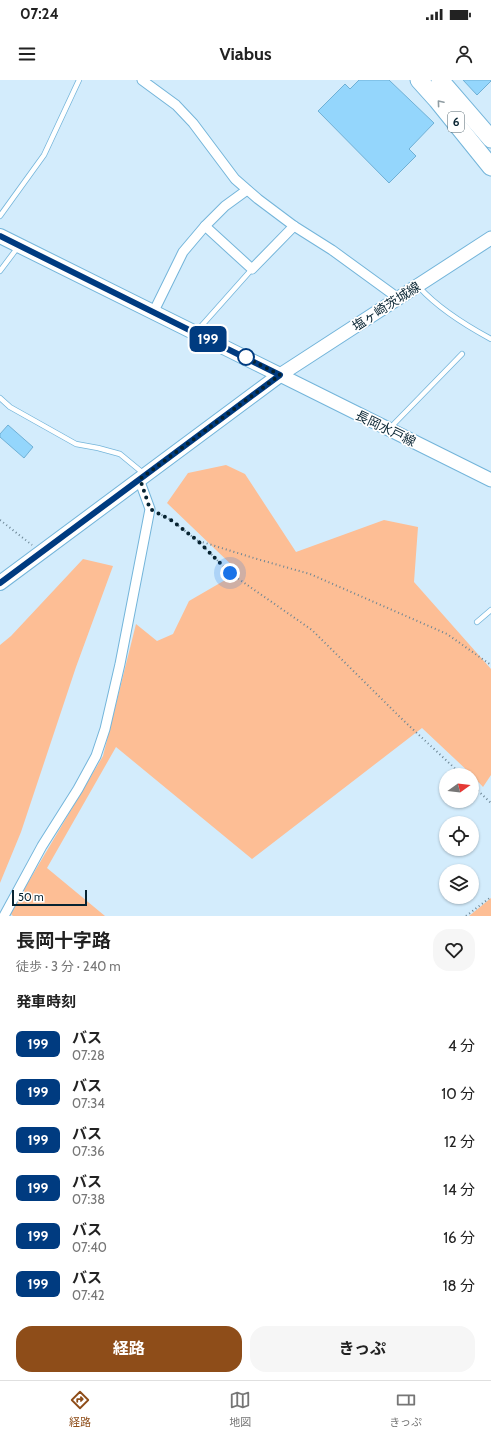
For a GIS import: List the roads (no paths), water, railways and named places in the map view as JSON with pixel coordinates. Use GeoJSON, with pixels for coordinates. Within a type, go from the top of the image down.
{"type":"FeatureCollection","features":[{"type":"Feature","properties":{"kind":"highway","name":"6"},"geometry":{"type":"LineString","coordinates":[[419,80],[462,129],[491,167]]}},
{"type":"Feature","properties":{"kind":"highway","name":"6"},"geometry":{"type":"LineString","coordinates":[[440,80],[491,139]]}},
{"type":"Feature","properties":{"kind":"main road"},"geometry":{"type":"LineString","coordinates":[[0,236],[154,311],[280,375],[208,430],[142,477],[0,583]]}},
{"type":"Feature","properties":{"kind":"main road","name":"塩ヶ崎茨城線"},"geometry":{"type":"LineString","coordinates":[[280,375],[491,238]]}},
{"type":"Feature","properties":{"kind":"main road","name":"長岡水戸線"},"geometry":{"type":"LineString","coordinates":[[280,375],[491,480]]}},
{"type":"Feature","properties":{"kind":"street"},"geometry":{"type":"LineString","coordinates":[[142,80],[176,105],[193,123],[235,180],[258,200],[294,226],[332,250],[398,298]]}},
{"type":"Feature","properties":{"kind":"street"},"geometry":{"type":"LineString","coordinates":[[154,311],[183,252],[205,226],[225,206],[247,190]]}},
{"type":"Feature","properties":{"kind":"street"},"geometry":{"type":"LineString","coordinates":[[205,226],[252,269],[294,226]]}},
{"type":"Feature","properties":{"kind":"street"},"geometry":{"type":"LineString","coordinates":[[4,916],[42,846],[78,789],[96,756],[105,729],[120,664],[150,509],[142,477]]}},
{"type":"Feature","properties":{"kind":"lane"},"geometry":{"type":"LineString","coordinates":[[0,216],[44,154],[79,80]]}},
{"type":"Feature","properties":{"kind":"lane"},"geometry":{"type":"LineString","coordinates":[[0,272],[19,246]]}},
{"type":"Feature","properties":{"kind":"lane"},"geometry":{"type":"LineString","coordinates":[[196,333],[252,269]]}},
{"type":"Feature","properties":{"kind":"lane"},"geometry":{"type":"LineString","coordinates":[[418,286],[426,295],[462,323],[491,339]]}},
{"type":"Feature","properties":{"kind":"lane"},"geometry":{"type":"LineString","coordinates":[[388,429],[462,354]]}},
{"type":"Feature","properties":{"kind":"lane"},"geometry":{"type":"LineString","coordinates":[[0,398],[10,407],[76,444],[120,454],[142,477]]}},
{"type":"Feature","properties":{"kind":"lane"},"geometry":{"type":"LineString","coordinates":[[477,622],[491,610]]}}]}
